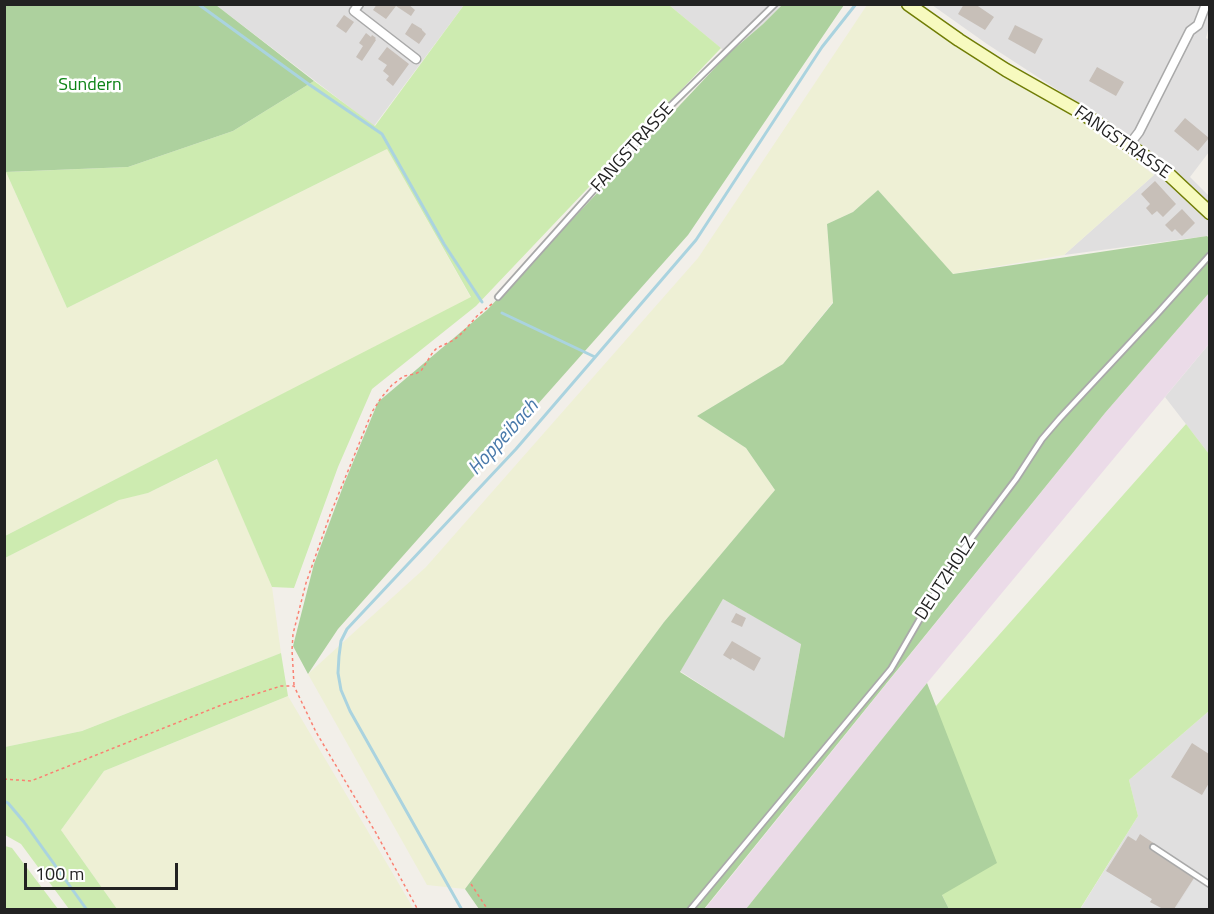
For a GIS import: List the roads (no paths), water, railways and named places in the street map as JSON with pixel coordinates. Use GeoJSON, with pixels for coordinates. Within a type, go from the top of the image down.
{"type":"FeatureCollection","features":[{"type":"Feature","properties":{"kind":"main road","name":"FANGSTRASSE"},"geometry":{"type":"LineString","coordinates":[[908,4],[1006,70],[1082,113],[1130,145],[1164,170],[1209,213]]}},
{"type":"Feature","properties":{"kind":"street"},"geometry":{"type":"LineString","coordinates":[[359,4],[354,12],[416,59]]}},
{"type":"Feature","properties":{"kind":"street"},"geometry":{"type":"LineString","coordinates":[[1130,145],[1139,132],[1190,31],[1198,25],[1206,4]]}},
{"type":"Feature","properties":{"kind":"lane","name":"FANGSTRASSE"},"geometry":{"type":"LineString","coordinates":[[498,297],[660,116],[775,4]]}},
{"type":"Feature","properties":{"kind":"lane","name":"DEUTZHOLZ"},"geometry":{"type":"LineString","coordinates":[[690,909],[891,669],[940,584],[1042,439],[1209,255]]}},
{"type":"Feature","properties":{"kind":"lane"},"geometry":{"type":"LineString","coordinates":[[1153,847],[1209,884]]}},
{"type":"Feature","properties":{"kind":"waterway"},"geometry":{"type":"LineString","coordinates":[[198,4],[382,134],[444,244],[482,302]]}},
{"type":"Feature","properties":{"kind":"waterway","name":"Hoppeibach"},"geometry":{"type":"LineString","coordinates":[[462,910],[350,711],[341,690],[338,673],[341,641],[347,629],[516,449],[696,240],[822,47],[856,4]]}},
{"type":"Feature","properties":{"kind":"waterway"},"geometry":{"type":"LineString","coordinates":[[502,313],[595,357]]}},
{"type":"Feature","properties":{"kind":"waterway"},"geometry":{"type":"LineString","coordinates":[[4,801],[24,822],[87,910]]}},
{"type":"Feature","properties":{"kind":"park label","name":"Sundern"},"geometry":{"type":"Point","coordinates":[90,86]}}]}
